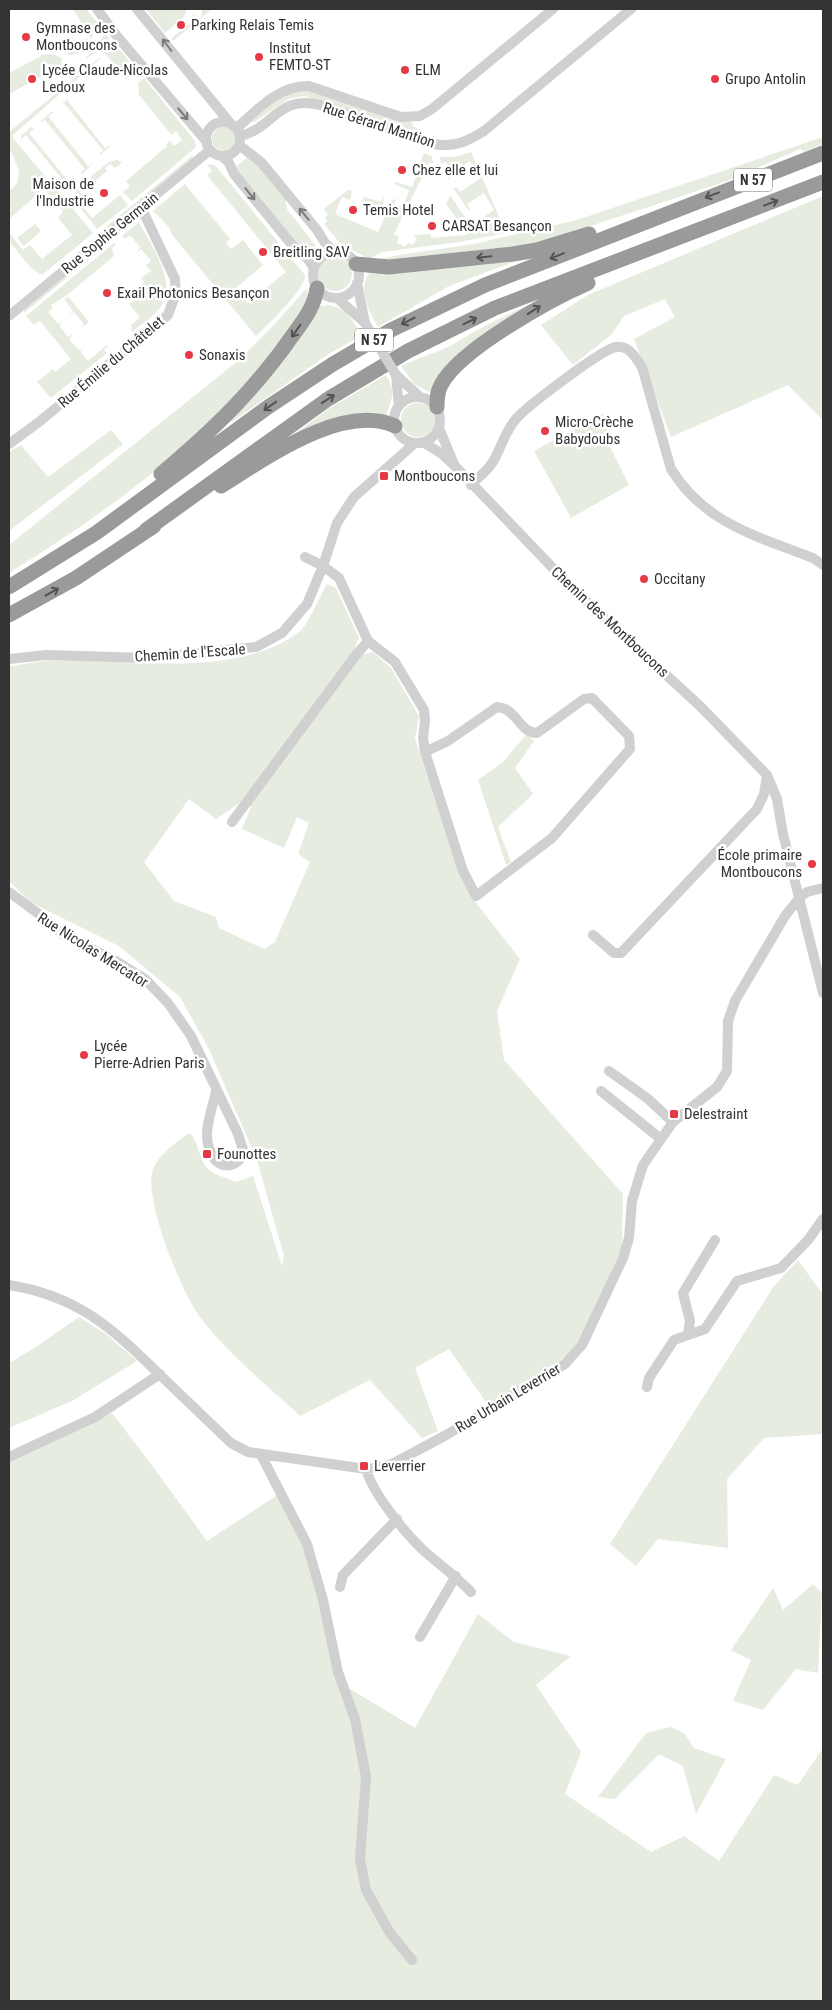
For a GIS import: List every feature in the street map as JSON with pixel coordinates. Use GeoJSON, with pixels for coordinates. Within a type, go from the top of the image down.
{"type":"FeatureCollection","features":[{"type":"Feature","properties":{"kind":"highway","name":"N 57"},"geometry":{"type":"LineString","coordinates":[[9,587],[96,533],[268,407],[333,364],[391,330],[485,285],[823,153]]}},
{"type":"Feature","properties":{"kind":"highway","name":"N 57"},"geometry":{"type":"LineString","coordinates":[[9,615],[76,578],[146,530],[305,414],[408,351],[495,308],[693,234],[823,182]]}},
{"type":"Feature","properties":{"kind":"highway"},"geometry":{"type":"LineString","coordinates":[[356,264],[389,267],[537,250],[684,206]]}},
{"type":"Feature","properties":{"kind":"highway"},"geometry":{"type":"LineString","coordinates":[[437,407],[440,386],[453,370],[472,353],[535,309],[556,296],[653,255],[693,234]]}},
{"type":"Feature","properties":{"kind":"highway"},"geometry":{"type":"LineString","coordinates":[[96,533],[216,427],[252,389],[306,316],[315,299],[317,288]]}},
{"type":"Feature","properties":{"kind":"highway"},"geometry":{"type":"LineString","coordinates":[[146,530],[266,458],[320,432],[360,419],[378,419],[397,430]]}},
{"type":"Feature","properties":{"kind":"street"},"geometry":{"type":"LineString","coordinates":[[97,9],[119,39],[208,146],[228,161],[234,174],[293,246],[308,258],[314,268]]}},
{"type":"Feature","properties":{"kind":"street"},"geometry":{"type":"LineString","coordinates":[[138,9],[317,230],[325,243],[335,252]]}},
{"type":"Feature","properties":{"kind":"street","name":"Rue Gérard Mantion"},"geometry":{"type":"LineString","coordinates":[[237,133],[283,90],[301,85],[401,117],[420,116],[432,109],[553,9]]}},
{"type":"Feature","properties":{"kind":"street","name":"Rue Gérard Mantion"},"geometry":{"type":"LineString","coordinates":[[237,133],[255,130],[289,105],[303,102],[320,105],[434,144],[451,145],[464,142],[484,131],[632,9]]}},
{"type":"Feature","properties":{"kind":"street"},"geometry":{"type":"LineString","coordinates":[[208,146],[208,132],[214,125],[223,122],[237,133]]}},
{"type":"Feature","properties":{"kind":"street"},"geometry":{"type":"LineString","coordinates":[[221,156],[232,154],[237,133]]}},
{"type":"Feature","properties":{"kind":"street","name":"Rue Sophie Germain"},"geometry":{"type":"LineString","coordinates":[[9,316],[141,207],[208,146]]}},
{"type":"Feature","properties":{"kind":"street","name":"Rue Émilie du Châtelet"},"geometry":{"type":"LineString","coordinates":[[9,444],[39,422],[156,325],[171,308],[176,293],[173,272],[141,207]]}},
{"type":"Feature","properties":{"kind":"street"},"geometry":{"type":"LineString","coordinates":[[365,323],[357,283],[358,272],[356,264],[346,254],[335,252],[322,256],[314,268],[313,277],[317,288],[326,295],[337,298],[365,323],[396,375],[420,397],[431,401],[437,407],[441,419],[439,428],[433,437],[419,443],[406,440],[397,430],[395,416],[399,406],[396,375]]}},
{"type":"Feature","properties":{"kind":"street"},"geometry":{"type":"LineString","coordinates":[[337,298],[351,292],[357,283]]}},
{"type":"Feature","properties":{"kind":"street"},"geometry":{"type":"LineString","coordinates":[[471,485],[486,472],[517,418],[555,387],[606,352],[616,347],[625,348],[633,353],[642,367],[671,469],[680,484],[696,502],[717,518],[736,528],[813,558],[823,565]]}},
{"type":"Feature","properties":{"kind":"street"},"geometry":{"type":"LineString","coordinates":[[399,406],[408,399],[420,397]]}},
{"type":"Feature","properties":{"kind":"street","name":"Chemin des Montboucons"},"geometry":{"type":"LineString","coordinates":[[439,428],[456,467]]}},
{"type":"Feature","properties":{"kind":"street","name":"Chemin de l'Escale"},"geometry":{"type":"LineString","coordinates":[[390,464],[398,446],[397,430]]}},
{"type":"Feature","properties":{"kind":"street","name":"Chemin de l'Escale"},"geometry":{"type":"LineString","coordinates":[[9,659],[46,655],[147,658],[212,653],[256,647],[282,633],[307,604],[323,566],[331,536],[342,514],[354,497],[390,464],[419,443]]}},
{"type":"Feature","properties":{"kind":"street","name":"Chemin des Montboucons"},"geometry":{"type":"LineString","coordinates":[[419,443],[442,454],[456,467],[471,485],[573,589],[694,701],[767,775],[777,800],[783,834],[823,993]]}},
{"type":"Feature","properties":{"kind":"street"},"geometry":{"type":"LineString","coordinates":[[305,556],[339,578],[368,641],[395,662],[424,710],[423,738],[425,752],[463,871],[476,896],[552,838],[630,749],[631,743],[629,736],[592,698],[584,699],[533,734],[511,712],[497,707],[448,741],[425,752]]}},
{"type":"Feature","properties":{"kind":"street"},"geometry":{"type":"LineString","coordinates":[[232,822],[368,641]]}},
{"type":"Feature","properties":{"kind":"street"},"geometry":{"type":"LineString","coordinates":[[593,935],[614,953],[622,953],[757,809],[764,794],[767,775]]}},
{"type":"Feature","properties":{"kind":"street"},"geometry":{"type":"LineString","coordinates":[[800,896],[823,888]]}},
{"type":"Feature","properties":{"kind":"street","name":"Rue Nicolas Mercator"},"geometry":{"type":"LineString","coordinates":[[9,892],[51,923],[62,934],[116,961],[145,979],[168,1003],[191,1036],[243,1149],[241,1159],[233,1165],[225,1166],[214,1160],[206,1138],[205,1130],[216,1091]]}},
{"type":"Feature","properties":{"kind":"street","name":"Rue Urbain Leverrier"},"geometry":{"type":"LineString","coordinates":[[9,1286],[51,1296],[82,1309],[120,1335],[231,1443],[248,1452],[366,1469],[394,1463],[448,1434],[565,1364],[582,1345],[623,1258],[630,1238],[632,1201],[637,1179],[643,1165],[673,1122],[717,1087],[727,1071],[728,1021],[735,1001],[785,916],[800,896]]}},
{"type":"Feature","properties":{"kind":"street"},"geometry":{"type":"LineString","coordinates":[[609,1071],[647,1098],[673,1122]]}},
{"type":"Feature","properties":{"kind":"street"},"geometry":{"type":"LineString","coordinates":[[601,1091],[661,1139]]}},
{"type":"Feature","properties":{"kind":"street"},"geometry":{"type":"LineString","coordinates":[[647,1387],[650,1378],[674,1340],[705,1329],[737,1281],[781,1268],[808,1240],[823,1219]]}},
{"type":"Feature","properties":{"kind":"street"},"geometry":{"type":"LineString","coordinates":[[688,1334],[690,1321],[683,1293],[715,1240]]}},
{"type":"Feature","properties":{"kind":"street"},"geometry":{"type":"LineString","coordinates":[[9,1457],[95,1417],[160,1374]]}},
{"type":"Feature","properties":{"kind":"street"},"geometry":{"type":"LineString","coordinates":[[261,1455],[307,1544],[323,1600],[338,1672],[355,1719],[366,1777],[360,1859],[366,1890],[390,1933],[412,1960]]}},
{"type":"Feature","properties":{"kind":"street"},"geometry":{"type":"LineString","coordinates":[[366,1469],[375,1490],[423,1550],[456,1576],[470,1592]]}},
{"type":"Feature","properties":{"kind":"street"},"geometry":{"type":"LineString","coordinates":[[340,1586],[343,1575],[397,1519]]}},
{"type":"Feature","properties":{"kind":"street"},"geometry":{"type":"LineString","coordinates":[[420,1637],[456,1576]]}},
{"type":"Feature","properties":{"kind":"shaded area"},"geometry":{"type":"Polygon","coordinates":[[[73,9],[86,9],[98,23],[91,39],[73,9]]]}},
{"type":"Feature","properties":{"kind":"shaded area"},"geometry":{"type":"Polygon","coordinates":[[[146,9],[187,9],[184,17],[165,33],[146,9]]]}},
{"type":"Feature","properties":{"kind":"shaded area"},"geometry":{"type":"Polygon","coordinates":[[[202,9],[212,9],[173,41],[171,39],[190,23],[194,14],[198,19],[202,16],[202,9]]]}},
{"type":"Feature","properties":{"kind":"shaded area"},"geometry":{"type":"Polygon","coordinates":[[[105,33],[112,42],[87,58],[95,50],[105,33]]]}},
{"type":"Feature","properties":{"kind":"shaded area"},"geometry":{"type":"Polygon","coordinates":[[[88,38],[90,42],[77,54],[69,55],[61,50],[88,38]]]}},
{"type":"Feature","properties":{"kind":"shaded area"},"geometry":{"type":"Polygon","coordinates":[[[116,45],[136,70],[126,79],[104,52],[116,45]]]}},
{"type":"Feature","properties":{"kind":"shaded area"},"geometry":{"type":"Polygon","coordinates":[[[53,54],[62,58],[61,66],[9,94],[9,73],[43,55],[53,54]]]}},
{"type":"Feature","properties":{"kind":"shaded area"},"geometry":{"type":"Polygon","coordinates":[[[99,58],[13,135],[13,138],[93,233],[42,275],[31,268],[9,241],[9,237],[11,235],[23,250],[30,245],[42,259],[72,235],[58,218],[63,211],[44,189],[9,219],[9,212],[12,210],[9,206],[9,191],[17,184],[19,170],[9,147],[9,132],[99,58]]]}},
{"type":"Feature","properties":{"kind":"shaded area"},"geometry":{"type":"Polygon","coordinates":[[[144,78],[195,141],[196,147],[132,201],[123,192],[130,186],[126,181],[167,146],[166,144],[170,141],[174,146],[182,140],[176,131],[172,135],[139,95],[138,83],[144,78]]]}},
{"type":"Feature","properties":{"kind":"shaded area"},"geometry":{"type":"Polygon","coordinates":[[[308,90],[392,119],[412,122],[413,126],[422,131],[423,136],[304,96],[288,99],[253,123],[252,121],[284,97],[299,91],[308,90]]]}},
{"type":"Feature","properties":{"kind":"shaded area"},"geometry":{"type":"Polygon","coordinates":[[[71,96],[67,100],[105,148],[112,145],[100,155],[103,150],[64,103],[59,107],[71,96]]]}},
{"type":"Feature","properties":{"kind":"shaded area"},"geometry":{"type":"Polygon","coordinates":[[[51,112],[54,112],[48,116],[88,166],[94,162],[83,174],[80,173],[85,169],[45,120],[39,123],[51,112]]]}},
{"type":"Feature","properties":{"kind":"shaded area"},"geometry":{"type":"Polygon","coordinates":[[[31,127],[34,128],[29,133],[69,182],[75,178],[63,189],[66,184],[26,135],[21,139],[21,136],[31,127]]]}},
{"type":"Feature","properties":{"kind":"shaded area"},"geometry":{"type":"Polygon","coordinates":[[[224,127],[232,131],[236,139],[232,147],[224,151],[216,147],[212,139],[216,131],[224,127]]]}},
{"type":"Feature","properties":{"kind":"shaded area"},"geometry":{"type":"Polygon","coordinates":[[[823,137],[823,144],[804,152],[800,149],[727,181],[542,242],[521,246],[372,261],[474,244],[577,220],[823,137]]]}},
{"type":"Feature","properties":{"kind":"shaded area"},"geometry":{"type":"Polygon","coordinates":[[[471,152],[506,233],[459,242],[382,252],[369,259],[340,243],[324,224],[327,221],[325,218],[328,214],[324,209],[348,190],[352,191],[350,200],[342,197],[335,214],[378,232],[385,217],[361,205],[364,197],[381,202],[384,196],[383,205],[388,208],[392,200],[396,199],[394,205],[403,208],[409,190],[394,184],[395,182],[412,187],[424,153],[432,156],[433,163],[429,163],[394,234],[399,237],[397,243],[405,247],[408,243],[413,245],[417,239],[413,235],[431,234],[431,238],[467,235],[461,225],[466,221],[471,226],[494,210],[484,193],[467,204],[470,209],[469,211],[454,189],[456,187],[460,192],[481,178],[470,161],[449,175],[450,181],[445,174],[451,169],[446,162],[441,164],[440,157],[454,157],[471,152]]]}},
{"type":"Feature","properties":{"kind":"shaded area"},"geometry":{"type":"Polygon","coordinates":[[[192,156],[194,158],[108,228],[107,226],[192,156]]]}},
{"type":"Feature","properties":{"kind":"shaded area"},"geometry":{"type":"Polygon","coordinates":[[[249,156],[285,195],[287,209],[316,246],[307,254],[296,245],[234,168],[249,156]]]}},
{"type":"Feature","properties":{"kind":"shaded area"},"geometry":{"type":"Polygon","coordinates":[[[117,160],[122,162],[115,168],[110,164],[105,168],[107,171],[94,182],[90,177],[109,162],[117,160]]]}},
{"type":"Feature","properties":{"kind":"shaded area"},"geometry":{"type":"Polygon","coordinates":[[[207,165],[215,165],[305,275],[300,289],[256,336],[173,236],[168,226],[153,211],[185,184],[230,239],[226,243],[231,249],[243,240],[263,265],[236,288],[248,303],[286,272],[207,175],[212,171],[207,165]]]}},
{"type":"Feature","properties":{"kind":"shaded area"},"geometry":{"type":"Polygon","coordinates":[[[77,188],[82,195],[77,199],[92,218],[120,195],[128,205],[97,229],[74,200],[77,188]]]}},
{"type":"Feature","properties":{"kind":"shaded area"},"geometry":{"type":"Polygon","coordinates":[[[450,195],[465,217],[459,222],[446,204],[450,195]]]}},
{"type":"Feature","properties":{"kind":"shaded area"},"geometry":{"type":"Polygon","coordinates":[[[823,196],[823,420],[788,385],[671,437],[634,339],[675,317],[665,299],[624,316],[612,334],[573,365],[541,325],[588,295],[823,196]]]}},
{"type":"Feature","properties":{"kind":"shaded area"},"geometry":{"type":"Polygon","coordinates":[[[139,222],[160,263],[166,286],[161,306],[151,317],[132,332],[131,325],[140,317],[129,304],[146,290],[141,278],[151,271],[146,265],[151,261],[141,249],[136,253],[140,247],[130,235],[125,239],[122,236],[139,222]]]}},
{"type":"Feature","properties":{"kind":"shaded area"},"geometry":{"type":"Polygon","coordinates":[[[35,224],[41,231],[24,246],[17,238],[35,224]]]}},
{"type":"Feature","properties":{"kind":"shaded area"},"geometry":{"type":"Polygon","coordinates":[[[109,239],[114,239],[24,313],[24,310],[109,239]]]}},
{"type":"Feature","properties":{"kind":"shaded area"},"geometry":{"type":"Polygon","coordinates":[[[115,242],[116,244],[112,248],[114,256],[67,295],[51,305],[53,308],[48,312],[58,324],[63,321],[59,325],[68,337],[74,333],[69,339],[79,350],[85,347],[80,351],[88,361],[108,346],[104,350],[107,353],[51,398],[37,382],[53,369],[55,372],[71,359],[40,321],[34,325],[26,316],[115,242]]]}},
{"type":"Feature","properties":{"kind":"shaded area"},"geometry":{"type":"Polygon","coordinates":[[[335,257],[347,262],[352,274],[347,286],[335,291],[323,286],[318,274],[323,262],[335,257]]]}},
{"type":"Feature","properties":{"kind":"shaded area"},"geometry":{"type":"Polygon","coordinates":[[[522,259],[449,286],[378,327],[368,307],[364,292],[364,284],[371,271],[522,259]]]}},
{"type":"Feature","properties":{"kind":"shaded area"},"geometry":{"type":"Polygon","coordinates":[[[307,288],[310,302],[272,354],[248,383],[194,438],[135,487],[105,509],[9,573],[9,545],[239,360],[307,288]]]}},
{"type":"Feature","properties":{"kind":"shaded area"},"geometry":{"type":"Polygon","coordinates":[[[69,297],[89,322],[80,329],[84,324],[74,312],[69,315],[73,311],[64,299],[69,297]]]}},
{"type":"Feature","properties":{"kind":"shaded area"},"geometry":{"type":"Polygon","coordinates":[[[330,305],[346,311],[362,335],[327,355],[232,422],[230,420],[316,306],[330,305]]]}},
{"type":"Feature","properties":{"kind":"shaded area"},"geometry":{"type":"Polygon","coordinates":[[[528,305],[529,307],[432,393],[415,385],[401,366],[452,345],[528,305]]]}},
{"type":"Feature","properties":{"kind":"shaded area"},"geometry":{"type":"Polygon","coordinates":[[[386,375],[392,387],[392,392],[386,418],[373,413],[350,416],[271,451],[330,408],[386,375]]]}},
{"type":"Feature","properties":{"kind":"shaded area"},"geometry":{"type":"Polygon","coordinates":[[[418,403],[430,408],[435,420],[430,432],[418,437],[406,432],[401,420],[406,408],[418,403]]]}},
{"type":"Feature","properties":{"kind":"shaded area"},"geometry":{"type":"Polygon","coordinates":[[[603,413],[611,449],[629,485],[571,518],[534,451],[603,413]]]}},
{"type":"Feature","properties":{"kind":"shaded area"},"geometry":{"type":"Polygon","coordinates":[[[111,430],[123,444],[9,531],[9,452],[21,445],[48,477],[111,430]]]}},
{"type":"Feature","properties":{"kind":"shaded area"},"geometry":{"type":"Polygon","coordinates":[[[327,584],[336,588],[359,638],[353,652],[244,800],[216,819],[189,799],[144,862],[174,901],[216,917],[219,928],[264,949],[275,942],[310,862],[298,854],[309,823],[297,817],[284,848],[242,829],[251,807],[249,805],[359,655],[373,652],[391,668],[419,716],[415,739],[457,867],[477,904],[520,959],[497,1011],[504,1060],[623,1194],[622,1247],[579,1342],[560,1361],[488,1405],[449,1349],[415,1368],[438,1431],[422,1438],[370,1380],[300,1416],[235,1356],[200,1317],[192,1305],[175,1268],[154,1205],[152,1173],[154,1167],[162,1155],[179,1140],[190,1133],[206,1166],[215,1173],[236,1182],[253,1176],[282,1266],[284,1256],[257,1160],[209,1049],[180,997],[119,946],[30,902],[9,881],[9,666],[46,661],[176,664],[209,662],[241,657],[271,648],[298,633],[310,617],[327,584]]]}},
{"type":"Feature","properties":{"kind":"shaded area"},"geometry":{"type":"Polygon","coordinates":[[[526,735],[534,741],[515,768],[533,794],[498,827],[511,862],[506,865],[478,780],[502,763],[526,735]]]}},
{"type":"Feature","properties":{"kind":"shaded area"},"geometry":{"type":"Polygon","coordinates":[[[798,1260],[821,1292],[823,1291],[823,1434],[764,1438],[727,1479],[728,1548],[658,1539],[636,1566],[610,1544],[774,1286],[798,1260]]]}},
{"type":"Feature","properties":{"kind":"shaded area"},"geometry":{"type":"Polygon","coordinates":[[[79,1317],[106,1334],[137,1361],[72,1401],[9,1428],[9,1363],[79,1317]]]}},
{"type":"Feature","properties":{"kind":"shaded area"},"geometry":{"type":"Polygon","coordinates":[[[112,1413],[207,1541],[282,1492],[308,1538],[342,1675],[350,1689],[415,1728],[478,1614],[514,1642],[571,1656],[536,1685],[581,1752],[565,1794],[651,1852],[684,1836],[719,1861],[774,1775],[798,1785],[823,1748],[823,2001],[9,2001],[9,1462],[112,1413]]]}},
{"type":"Feature","properties":{"kind":"shaded area"},"geometry":{"type":"Polygon","coordinates":[[[813,1584],[822,1593],[818,1673],[796,1669],[763,1710],[733,1701],[751,1660],[731,1650],[773,1588],[783,1610],[813,1584]]]}},
{"type":"Feature","properties":{"kind":"shaded area"},"geometry":{"type":"Polygon","coordinates":[[[670,1727],[684,1733],[694,1748],[726,1759],[696,1814],[683,1766],[659,1754],[615,1799],[598,1797],[646,1733],[670,1727]]]}},
{"type":"Feature","properties":{"kind":"place","name":"Parking Relais Temis"},"geometry":{"type":"Point","coordinates":[181,25]}},
{"type":"Feature","properties":{"kind":"place","name":"Gymnase des Montboucons"},"geometry":{"type":"Point","coordinates":[26,37]}},
{"type":"Feature","properties":{"kind":"place","name":"Institut FEMTO-ST"},"geometry":{"type":"Point","coordinates":[259,57]}},
{"type":"Feature","properties":{"kind":"place","name":"ELM"},"geometry":{"type":"Point","coordinates":[405,70]}},
{"type":"Feature","properties":{"kind":"place","name":"Lycée Claude-Nicolas Ledoux"},"geometry":{"type":"Point","coordinates":[32,79]}},
{"type":"Feature","properties":{"kind":"place","name":"Grupo Antolin"},"geometry":{"type":"Point","coordinates":[715,79]}},
{"type":"Feature","properties":{"kind":"place","name":"Chez elle et lui"},"geometry":{"type":"Point","coordinates":[402,170]}},
{"type":"Feature","properties":{"kind":"place","name":"Maison de l'Industrie"},"geometry":{"type":"Point","coordinates":[104,193]}},
{"type":"Feature","properties":{"kind":"place","name":"Temis Hotel"},"geometry":{"type":"Point","coordinates":[353,210]}},
{"type":"Feature","properties":{"kind":"place","name":"CARSAT Besançon"},"geometry":{"type":"Point","coordinates":[432,226]}},
{"type":"Feature","properties":{"kind":"place","name":"Breitling SAV"},"geometry":{"type":"Point","coordinates":[263,252]}},
{"type":"Feature","properties":{"kind":"place","name":"Exail Photonics Besançon"},"geometry":{"type":"Point","coordinates":[107,293]}},
{"type":"Feature","properties":{"kind":"place","name":"Sonaxis"},"geometry":{"type":"Point","coordinates":[189,355]}},
{"type":"Feature","properties":{"kind":"place","name":"Micro-Crèche Babydoubs"},"geometry":{"type":"Point","coordinates":[545,431]}},
{"type":"Feature","properties":{"kind":"place","name":"Montboucons"},"geometry":{"type":"Point","coordinates":[384,476]}},
{"type":"Feature","properties":{"kind":"place","name":"Occitany"},"geometry":{"type":"Point","coordinates":[644,579]}},
{"type":"Feature","properties":{"kind":"place","name":"École primaire Montboucons"},"geometry":{"type":"Point","coordinates":[812,864]}},
{"type":"Feature","properties":{"kind":"place","name":"Lycée Pierre-Adrien Paris"},"geometry":{"type":"Point","coordinates":[84,1055]}},
{"type":"Feature","properties":{"kind":"place","name":"Delestraint"},"geometry":{"type":"Point","coordinates":[674,1114]}},
{"type":"Feature","properties":{"kind":"place","name":"Founottes"},"geometry":{"type":"Point","coordinates":[207,1154]}},
{"type":"Feature","properties":{"kind":"place","name":"Leverrier"},"geometry":{"type":"Point","coordinates":[364,1466]}}]}
